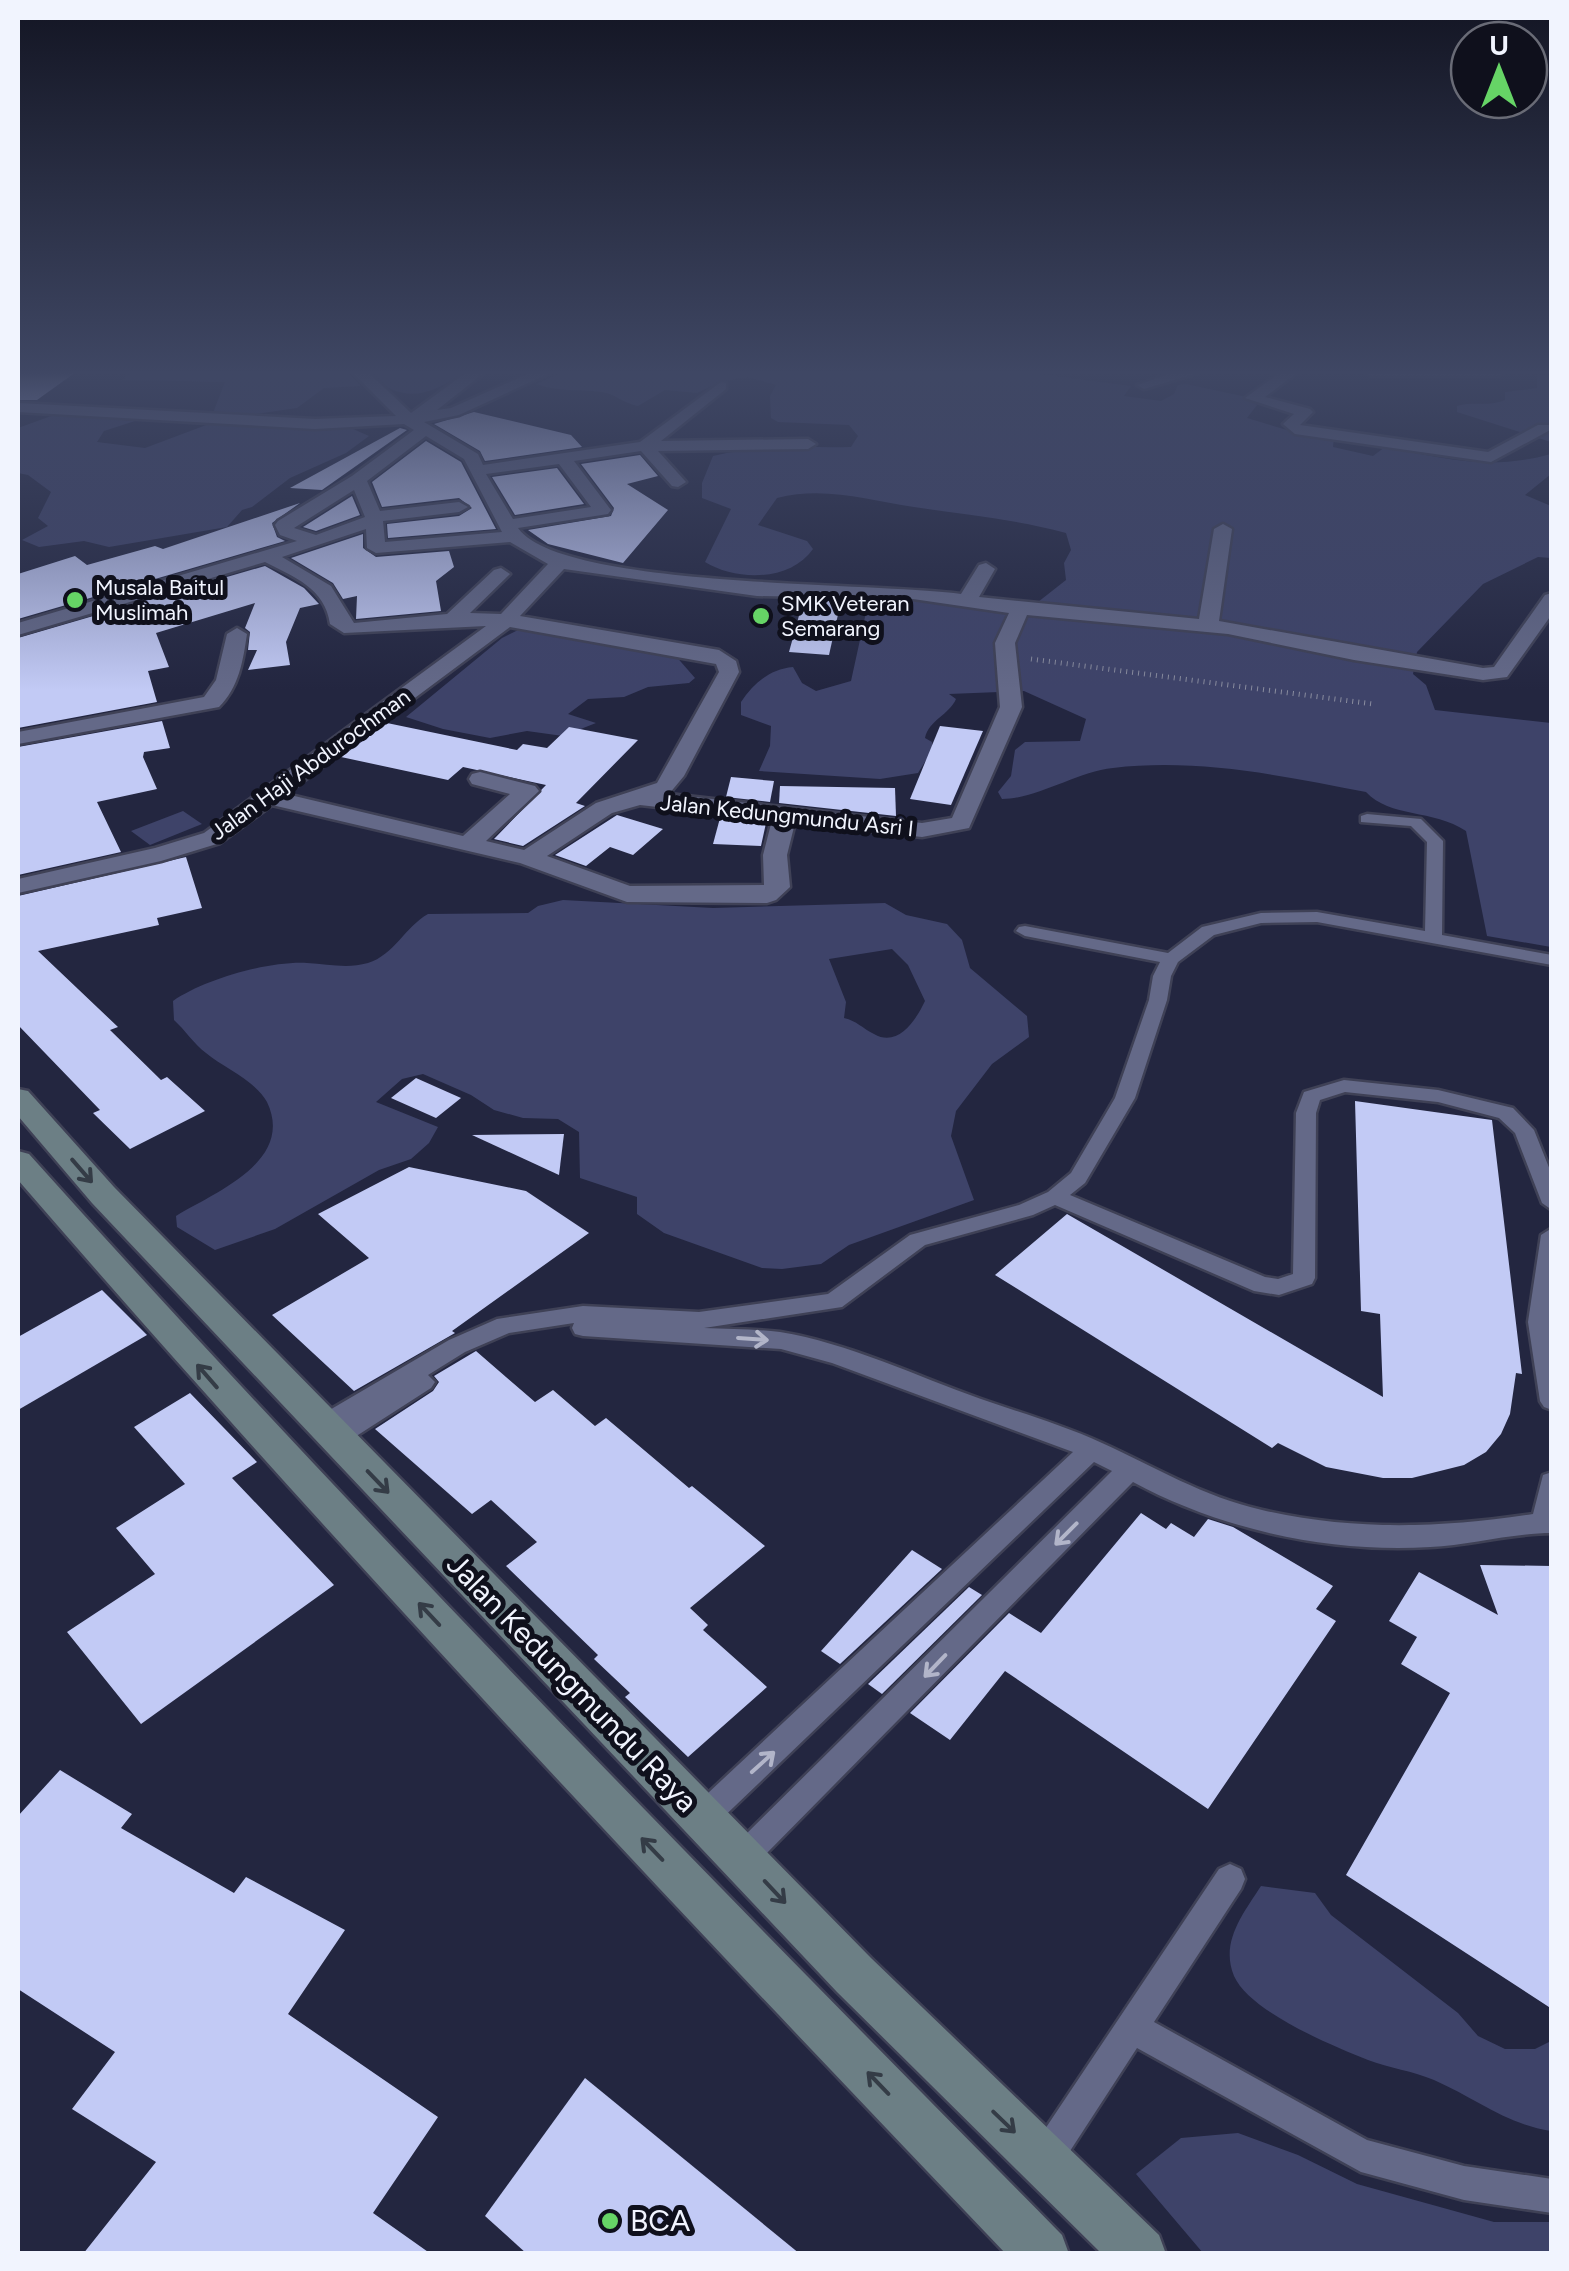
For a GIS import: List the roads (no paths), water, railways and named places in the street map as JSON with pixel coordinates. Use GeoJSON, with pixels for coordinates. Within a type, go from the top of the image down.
{"type":"FeatureCollection","features":[{"type":"Feature","properties":{"kind":"main road","name":"Jalan Kedungmundu Raya"},"geometry":{"type":"LineString","coordinates":[[18,1098],[102,1195],[854,1975],[1140,2254]]}},
{"type":"Feature","properties":{"kind":"main road","name":"Jalan Kedungmundu Raya"},"geometry":{"type":"LineString","coordinates":[[18,1161],[234,1406],[728,1929],[1044,2254]]}},
{"type":"Feature","properties":{"kind":"street"},"geometry":{"type":"LineString","coordinates":[[481,478],[510,530],[523,545],[560,563],[757,590],[897,592],[1021,609],[1208,626],[1354,654],[1493,674],[1500,672],[1552,599]]}},
{"type":"Feature","properties":{"kind":"street"},"geometry":{"type":"LineString","coordinates":[[316,541],[286,531],[284,525],[358,480],[375,518],[379,549],[510,530],[602,510],[578,478]]}},
{"type":"Feature","properties":{"kind":"street"},"geometry":{"type":"LineString","coordinates":[[674,478],[678,482]]}},
{"type":"Feature","properties":{"kind":"street"},"geometry":{"type":"LineString","coordinates":[[18,629],[316,541],[375,518],[459,507]]}},
{"type":"Feature","properties":{"kind":"street"},"geometry":{"type":"LineString","coordinates":[[1208,626],[1223,530]]}},
{"type":"Feature","properties":{"kind":"street"},"geometry":{"type":"LineString","coordinates":[[267,556],[330,591],[340,606],[340,624],[345,628],[453,619],[506,620],[718,656],[726,661],[729,672],[665,788],[639,798]]}},
{"type":"Feature","properties":{"kind":"street","name":"Jalan Haji Abdurochman"},"geometry":{"type":"LineString","coordinates":[[18,886],[186,848],[212,838],[506,620],[560,563]]}},
{"type":"Feature","properties":{"kind":"street"},"geometry":{"type":"LineString","coordinates":[[968,600],[986,569]]}},
{"type":"Feature","properties":{"kind":"street"},"geometry":{"type":"LineString","coordinates":[[453,619],[500,574]]}},
{"type":"Feature","properties":{"kind":"street","name":"Jalan Kedungmundu Asri I"},"geometry":{"type":"LineString","coordinates":[[528,858],[604,808],[639,798],[922,830],[956,827],[1011,707],[1006,655],[1009,628],[1021,609]]}},
{"type":"Feature","properties":{"kind":"street"},"geometry":{"type":"LineString","coordinates":[[18,738],[216,700],[230,671],[237,634]]}},
{"type":"Feature","properties":{"kind":"street"},"geometry":{"type":"LineString","coordinates":[[468,844],[527,794],[526,789],[480,779]]}},
{"type":"Feature","properties":{"kind":"street"},"geometry":{"type":"LineString","coordinates":[[269,797],[528,858],[627,894],[766,896],[777,887],[775,855],[785,816]]}},
{"type":"Feature","properties":{"kind":"lane"},"geometry":{"type":"LineString","coordinates":[[1367,818],[1415,822],[1435,841],[1433,940]]}},
{"type":"Feature","properties":{"kind":"lane"},"geometry":{"type":"LineString","coordinates":[[330,1431],[457,1346],[505,1326],[583,1314],[698,1320],[834,1301],[918,1240],[1026,1210],[1055,1197],[1078,1178],[1125,1098],[1158,1000],[1162,976],[1171,959],[1208,931],[1261,918],[1317,917],[1552,960]]}},
{"type":"Feature","properties":{"kind":"lane"},"geometry":{"type":"LineString","coordinates":[[1024,930],[1171,959]]}},
{"type":"Feature","properties":{"kind":"lane"},"geometry":{"type":"LineString","coordinates":[[1055,1197],[1262,1285],[1293,1284],[1304,1278],[1306,1113],[1311,1096],[1344,1086],[1438,1096],[1506,1113],[1524,1130],[1552,1203]]}},
{"type":"Feature","properties":{"kind":"lane"},"geometry":{"type":"LineString","coordinates":[[1552,1236],[1539,1322],[1552,1401]]}},
{"type":"Feature","properties":{"kind":"lane"},"geometry":{"type":"LineString","coordinates":[[330,1431],[503,1335],[559,1326],[781,1341],[837,1356],[1092,1449],[1129,1470],[1264,1524],[1333,1537],[1481,1535],[1550,1523],[1544,1515],[1552,1482]]}},
{"type":"Feature","properties":{"kind":"lane"},"geometry":{"type":"LineString","coordinates":[[702,1818],[1092,1449]]}},
{"type":"Feature","properties":{"kind":"lane"},"geometry":{"type":"LineString","coordinates":[[743,1857],[1129,1470]]}},
{"type":"Feature","properties":{"kind":"lane"},"geometry":{"type":"LineString","coordinates":[[1044,2160],[1230,1879]]}},
{"type":"Feature","properties":{"kind":"lane"},"geometry":{"type":"LineString","coordinates":[[1134,2028],[1360,2155],[1464,2182],[1552,2196]]}},
{"type":"Feature","properties":{"kind":"place","name":"Musala Baitul Muslimah"},"geometry":{"type":"Point","coordinates":[75,600]}},
{"type":"Feature","properties":{"kind":"place","name":"SMK Veteran Semarang"},"geometry":{"type":"Point","coordinates":[761,616]}},
{"type":"Feature","properties":{"kind":"place","name":"BCA"},"geometry":{"type":"Point","coordinates":[610,2221]}}]}
